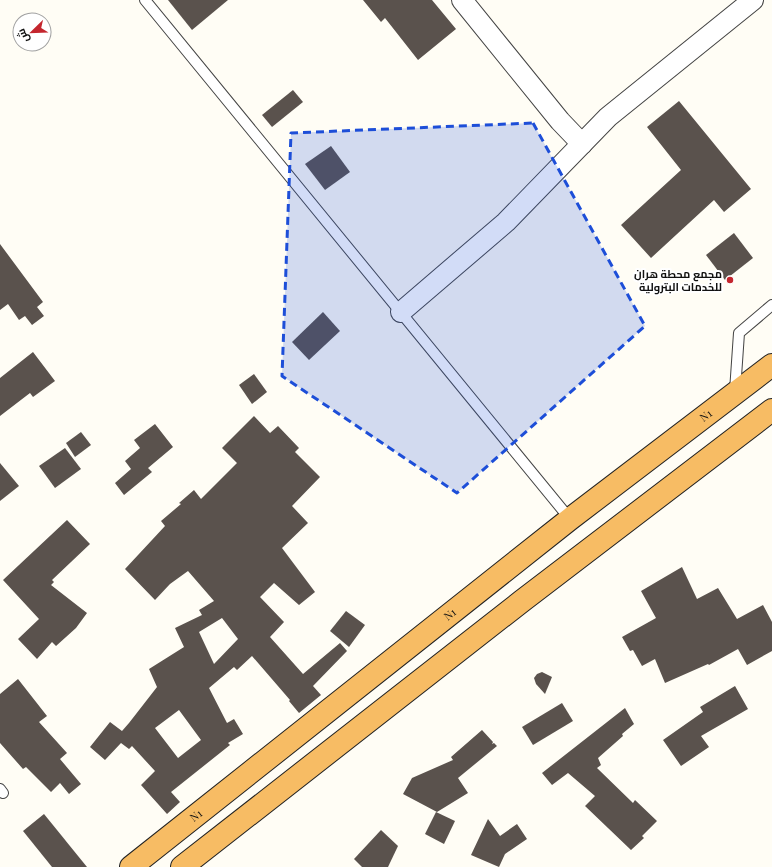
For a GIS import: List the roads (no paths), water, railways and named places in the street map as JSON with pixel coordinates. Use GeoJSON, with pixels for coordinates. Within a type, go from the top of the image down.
{"type":"FeatureCollection","features":[{"type":"Feature","properties":{"kind":"highway","name":"N1"},"geometry":{"type":"LineString","coordinates":[[131,867],[570,519],[772,365]]}},
{"type":"Feature","properties":{"kind":"highway"},"geometry":{"type":"LineString","coordinates":[[182,867],[510,611],[772,410]]}},
{"type":"Feature","properties":{"kind":"street"},"geometry":{"type":"LineString","coordinates":[[462,0],[560,121],[582,144]]}},
{"type":"Feature","properties":{"kind":"street"},"geometry":{"type":"LineString","coordinates":[[401,312],[506,222],[608,117],[753,0]]}},
{"type":"Feature","properties":{"kind":"lane"},"geometry":{"type":"LineString","coordinates":[[145,0],[570,519]]}},
{"type":"Feature","properties":{"kind":"lane"},"geometry":{"type":"LineString","coordinates":[[735,394],[739,333],[772,305]]}},
{"type":"Feature","properties":{"kind":"place","name":"مجمع محطة هران للخدمات البترولية"},"geometry":{"type":"Point","coordinates":[730,280]}}]}
